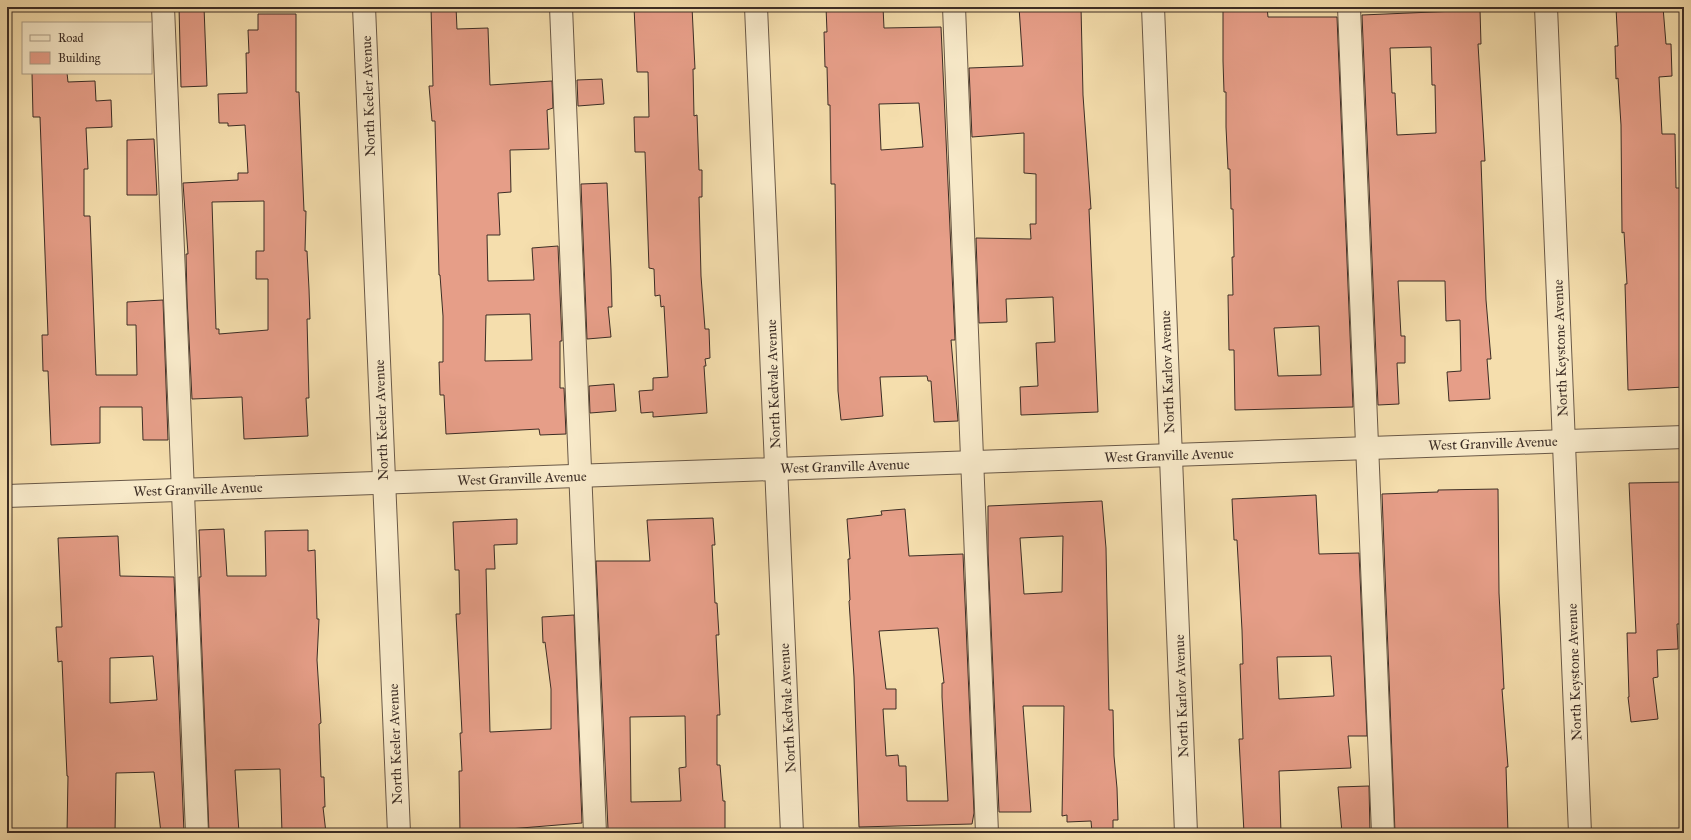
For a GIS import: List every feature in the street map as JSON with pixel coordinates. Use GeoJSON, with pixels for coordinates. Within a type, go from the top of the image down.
{"type":"FeatureCollection","features":[{"type":"Feature","properties":{"kind":"street"},"geometry":{"type":"LineString","coordinates":[[163,7],[197,833]]}},
{"type":"Feature","properties":{"kind":"street","name":"North Keeler Avenue"},"geometry":{"type":"LineString","coordinates":[[364,7],[399,833]]}},
{"type":"Feature","properties":{"kind":"street"},"geometry":{"type":"LineString","coordinates":[[561,7],[595,833]]}},
{"type":"Feature","properties":{"kind":"street","name":"North Kedvale Avenue"},"geometry":{"type":"LineString","coordinates":[[756,7],[792,833]]}},
{"type":"Feature","properties":{"kind":"street"},"geometry":{"type":"LineString","coordinates":[[954,7],[987,833]]}},
{"type":"Feature","properties":{"kind":"street","name":"North Karlov Avenue"},"geometry":{"type":"LineString","coordinates":[[1153,7],[1186,833]]}},
{"type":"Feature","properties":{"kind":"street"},"geometry":{"type":"LineString","coordinates":[[1349,7],[1383,833]]}},
{"type":"Feature","properties":{"kind":"street","name":"North Keystone Avenue"},"geometry":{"type":"LineString","coordinates":[[1546,7],[1580,833]]}},
{"type":"Feature","properties":{"kind":"street","name":"West Granville Avenue"},"geometry":{"type":"LineString","coordinates":[[7,496],[1684,437]]}},
{"type":"Feature","properties":{"kind":"building"},"geometry":{"type":"Polygon","coordinates":[[[179,7],[204,7],[207,86],[181,87],[179,7]]]}},
{"type":"Feature","properties":{"kind":"building"},"geometry":{"type":"Polygon","coordinates":[[[431,7],[456,7],[457,29],[488,28],[490,85],[552,81],[553,108],[547,110],[549,149],[510,150],[511,192],[498,193],[500,235],[487,235],[488,281],[534,280],[532,248],[558,246],[562,341],[560,341],[560,388],[564,388],[566,434],[540,435],[539,429],[446,434],[444,395],[440,395],[439,362],[443,362],[443,316],[439,275],[435,121],[432,121],[429,86],[433,86],[431,7]],[[530,314],[486,315],[485,361],[532,360],[530,314]]]}},
{"type":"Feature","properties":{"kind":"building"},"geometry":{"type":"Polygon","coordinates":[[[634,7],[692,7],[695,69],[693,69],[694,116],[697,115],[699,170],[702,170],[702,197],[699,197],[701,276],[705,329],[709,329],[710,358],[705,359],[706,366],[704,366],[707,413],[653,417],[653,412],[641,413],[639,391],[653,390],[653,378],[668,377],[664,306],[661,307],[660,295],[655,296],[654,269],[649,268],[645,152],[635,152],[634,117],[649,117],[648,72],[637,72],[634,7]]]}},
{"type":"Feature","properties":{"kind":"building"},"geometry":{"type":"Polygon","coordinates":[[[826,7],[883,7],[884,28],[941,27],[955,340],[951,340],[958,421],[934,422],[931,381],[928,381],[927,376],[880,377],[883,416],[841,420],[838,391],[835,184],[831,184],[830,105],[828,105],[827,67],[825,67],[824,32],[827,32],[826,7]],[[919,103],[879,104],[881,150],[923,147],[919,103]]]}},
{"type":"Feature","properties":{"kind":"building"},"geometry":{"type":"Polygon","coordinates":[[[1019,7],[1081,7],[1083,95],[1091,209],[1089,209],[1098,412],[1021,415],[1020,387],[1038,386],[1036,343],[1055,342],[1053,297],[1006,299],[1007,322],[979,323],[976,238],[1031,239],[1030,224],[1036,224],[1036,174],[1024,173],[1024,133],[972,137],[969,68],[1023,66],[1019,7]]]}},
{"type":"Feature","properties":{"kind":"building"},"geometry":{"type":"Polygon","coordinates":[[[1223,7],[1267,7],[1268,17],[1337,17],[1353,407],[1235,410],[1234,350],[1229,350],[1228,295],[1233,295],[1233,209],[1231,209],[1230,169],[1228,169],[1226,92],[1224,92],[1223,7]],[[1319,326],[1274,328],[1278,376],[1321,375],[1319,326]]]}},
{"type":"Feature","properties":{"kind":"building"},"geometry":{"type":"Polygon","coordinates":[[[1663,7],[1666,44],[1671,44],[1672,76],[1659,77],[1662,134],[1675,134],[1676,188],[1680,188],[1680,241],[1682,241],[1684,282],[1684,387],[1628,390],[1625,284],[1627,284],[1624,232],[1622,233],[1621,125],[1618,78],[1616,79],[1615,46],[1618,46],[1616,8],[1663,7]]]}},
{"type":"Feature","properties":{"kind":"building"},"geometry":{"type":"Polygon","coordinates":[[[1480,10],[1481,44],[1478,44],[1485,161],[1481,161],[1486,300],[1491,359],[1487,359],[1490,399],[1449,401],[1447,372],[1461,371],[1460,320],[1446,321],[1445,281],[1398,281],[1401,336],[1405,336],[1405,363],[1397,363],[1399,404],[1378,405],[1362,15],[1480,10]],[[1431,47],[1390,48],[1392,93],[1395,93],[1397,135],[1436,133],[1435,85],[1432,85],[1431,47]]]}},
{"type":"Feature","properties":{"kind":"building"},"geometry":{"type":"Polygon","coordinates":[[[258,14],[296,14],[296,92],[299,92],[304,211],[306,211],[305,251],[307,251],[310,319],[307,319],[309,398],[306,398],[308,436],[244,439],[242,397],[192,399],[187,298],[186,254],[188,254],[183,183],[238,180],[238,173],[248,173],[245,125],[228,126],[228,123],[219,123],[218,94],[247,93],[246,53],[249,53],[248,30],[258,30],[258,14]],[[264,201],[212,202],[216,329],[219,329],[219,334],[268,330],[268,279],[256,279],[256,251],[264,251],[264,201]]]}},
{"type":"Feature","properties":{"kind":"building"},"geometry":{"type":"Polygon","coordinates":[[[32,74],[67,74],[68,82],[95,81],[96,101],[111,100],[112,127],[86,128],[88,169],[84,169],[84,216],[90,216],[96,375],[137,375],[136,325],[127,325],[127,302],[163,300],[168,440],[143,440],[142,407],[100,407],[100,443],[51,445],[48,371],[43,371],[42,335],[48,335],[40,117],[33,117],[32,74]]]}},
{"type":"Feature","properties":{"kind":"building"},"geometry":{"type":"Polygon","coordinates":[[[602,79],[604,104],[578,106],[577,80],[602,79]]]}},
{"type":"Feature","properties":{"kind":"building"},"geometry":{"type":"Polygon","coordinates":[[[154,139],[157,195],[127,195],[127,140],[154,139]]]}},
{"type":"Feature","properties":{"kind":"building"},"geometry":{"type":"Polygon","coordinates":[[[607,183],[612,307],[608,307],[611,337],[587,339],[581,184],[607,183]]]}},
{"type":"Feature","properties":{"kind":"building"},"geometry":{"type":"Polygon","coordinates":[[[614,384],[616,411],[590,413],[589,386],[614,384]]]}},
{"type":"Feature","properties":{"kind":"building"},"geometry":{"type":"Polygon","coordinates":[[[1684,482],[1684,624],[1677,624],[1678,649],[1657,650],[1658,677],[1653,678],[1658,719],[1631,722],[1628,697],[1627,633],[1636,633],[1629,483],[1684,482]]]}},
{"type":"Feature","properties":{"kind":"building"},"geometry":{"type":"Polygon","coordinates":[[[1498,489],[1499,593],[1504,689],[1502,689],[1508,767],[1506,767],[1508,833],[1395,833],[1382,494],[1438,492],[1438,490],[1498,489]]]}},
{"type":"Feature","properties":{"kind":"building"},"geometry":{"type":"Polygon","coordinates":[[[1316,495],[1319,554],[1359,553],[1367,736],[1348,736],[1351,768],[1279,771],[1281,833],[1244,833],[1239,739],[1243,739],[1240,664],[1243,664],[1242,630],[1237,540],[1234,540],[1232,499],[1316,495]],[[1331,656],[1277,657],[1279,699],[1334,696],[1331,656]]]}},
{"type":"Feature","properties":{"kind":"building"},"geometry":{"type":"Polygon","coordinates":[[[1102,501],[1106,548],[1109,710],[1113,710],[1114,756],[1117,788],[1118,820],[1113,820],[1113,833],[1092,833],[1091,821],[1067,822],[1067,815],[1062,816],[1064,706],[1023,706],[1031,812],[999,812],[988,553],[988,506],[1102,501]],[[1063,536],[1020,538],[1024,594],[1062,592],[1063,536]]]}},
{"type":"Feature","properties":{"kind":"building"},"geometry":{"type":"Polygon","coordinates":[[[905,509],[909,556],[963,554],[974,813],[972,824],[859,827],[854,677],[849,601],[848,559],[850,559],[847,519],[882,515],[881,511],[905,509]],[[938,628],[879,631],[886,689],[896,689],[896,709],[883,709],[886,756],[898,755],[899,766],[906,766],[907,801],[948,801],[942,697],[942,683],[944,683],[938,628]]]}},
{"type":"Feature","properties":{"kind":"building"},"geometry":{"type":"Polygon","coordinates":[[[713,518],[715,545],[712,545],[715,603],[717,603],[719,635],[716,635],[720,715],[717,715],[717,765],[720,765],[723,801],[725,801],[725,833],[667,833],[667,829],[608,829],[596,561],[650,561],[647,520],[713,518]],[[685,716],[630,717],[631,802],[681,801],[679,768],[686,767],[685,716]]]}},
{"type":"Feature","properties":{"kind":"building"},"geometry":{"type":"Polygon","coordinates":[[[517,519],[517,544],[494,545],[495,569],[486,569],[490,732],[551,729],[551,689],[545,642],[543,643],[542,617],[574,615],[582,823],[509,829],[510,833],[460,833],[459,771],[462,771],[460,733],[462,733],[456,614],[460,614],[459,570],[455,570],[453,522],[517,519]]]}},
{"type":"Feature","properties":{"kind":"building"},"geometry":{"type":"Polygon","coordinates":[[[224,529],[227,576],[266,576],[265,531],[308,530],[308,551],[315,550],[317,619],[319,619],[317,660],[321,723],[319,724],[321,777],[324,777],[325,807],[323,807],[326,833],[282,833],[280,769],[235,770],[239,833],[209,833],[199,577],[201,577],[199,530],[224,529]]]}},
{"type":"Feature","properties":{"kind":"building"},"geometry":{"type":"Polygon","coordinates":[[[118,536],[120,576],[174,577],[184,833],[161,833],[154,772],[116,773],[115,833],[67,833],[68,776],[62,661],[58,662],[56,627],[62,627],[58,538],[118,536]],[[153,656],[110,658],[110,703],[157,700],[153,656]]]}},
{"type":"Feature","properties":{"kind":"building"},"geometry":{"type":"Polygon","coordinates":[[[1369,786],[1370,833],[1342,833],[1338,787],[1369,786]]]}}]}
